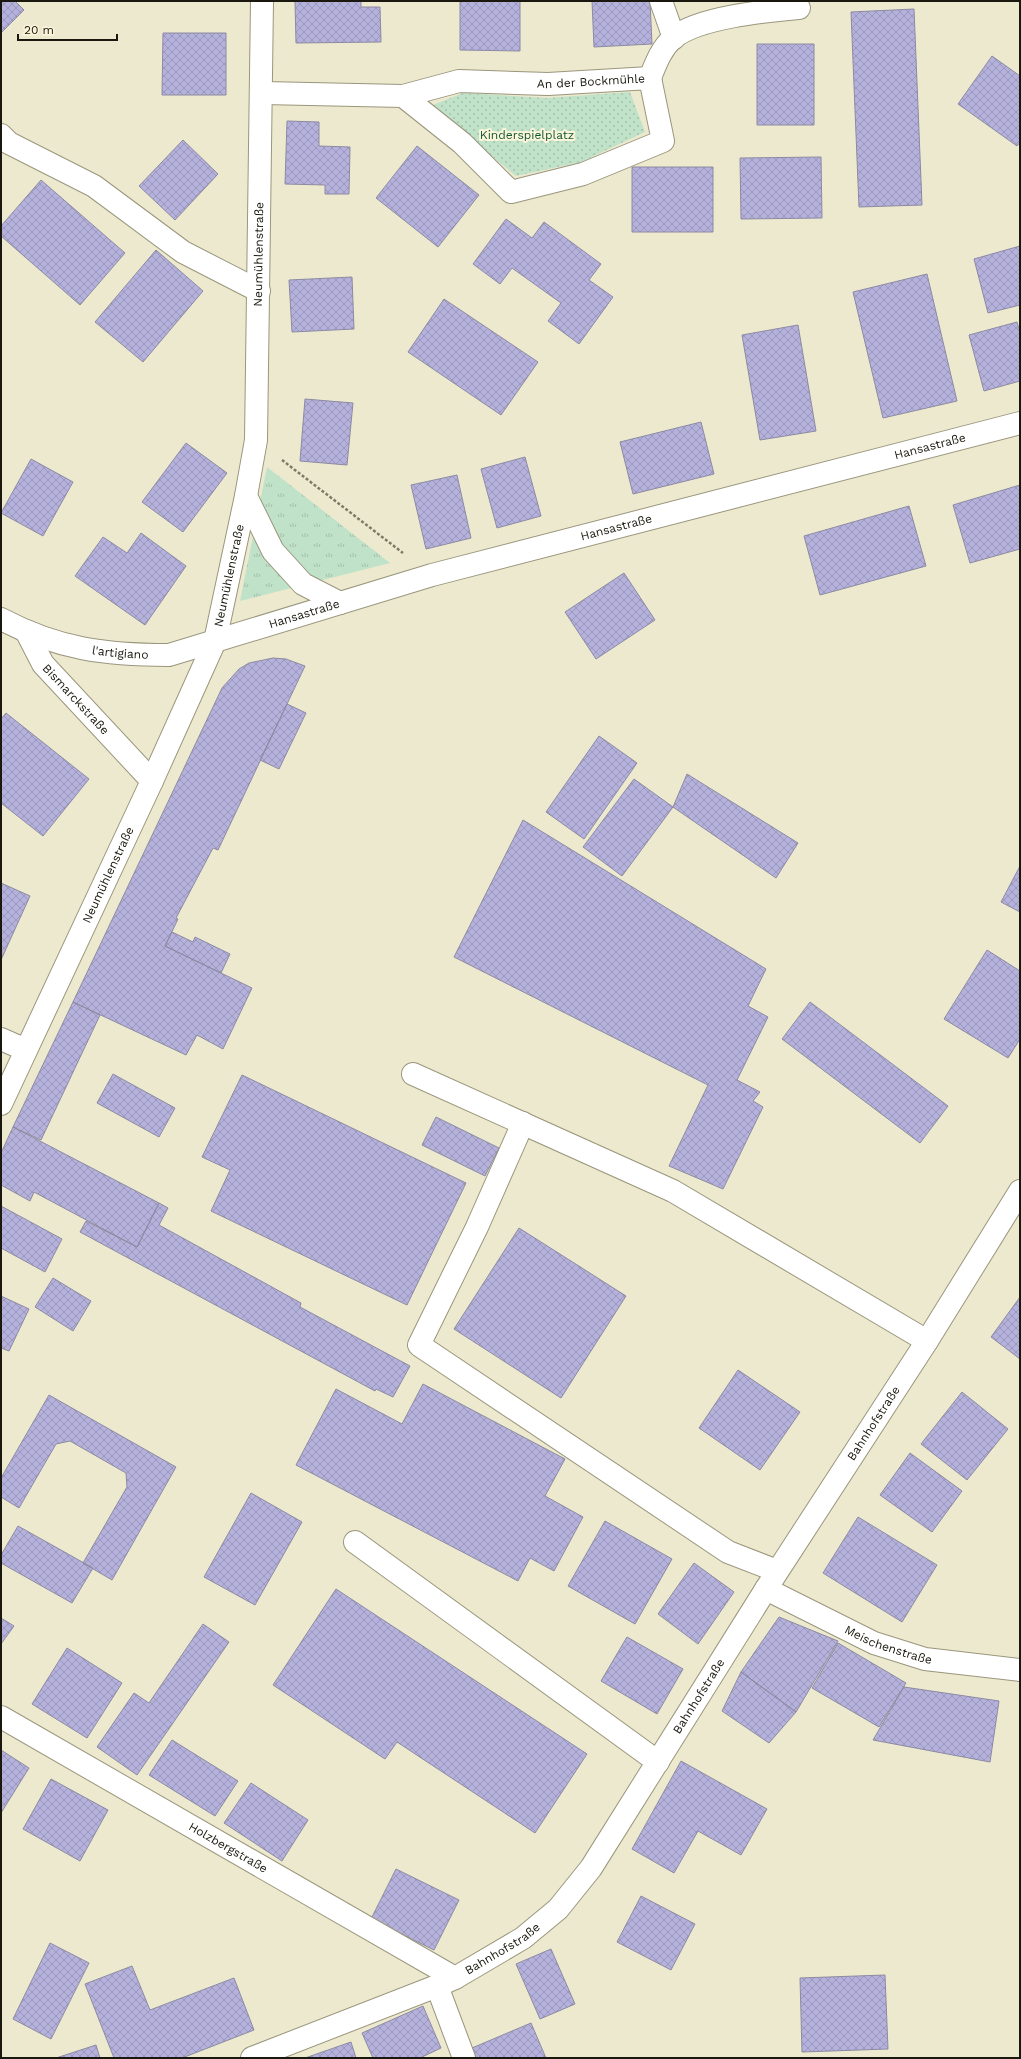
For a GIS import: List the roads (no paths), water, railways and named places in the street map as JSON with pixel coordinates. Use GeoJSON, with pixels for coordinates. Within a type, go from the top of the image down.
{"type":"FeatureCollection","features":[{"type":"Feature","properties":{"kind":"street","name":"Neumühlenstraße"},"geometry":{"type":"LineString","coordinates":[[1,1104],[152,781],[215,641],[246,496],[256,440],[262,93],[262,1]]}},
{"type":"Feature","properties":{"kind":"street"},"geometry":{"type":"LineString","coordinates":[[661,1],[674,38]]}},
{"type":"Feature","properties":{"kind":"street"},"geometry":{"type":"LineString","coordinates":[[650,78],[660,54],[674,38],[697,26],[746,13],[799,8]]}},
{"type":"Feature","properties":{"kind":"street","name":"An der Bockmühle"},"geometry":{"type":"LineString","coordinates":[[262,93],[403,96],[459,81],[548,84],[650,78],[663,141],[583,174],[511,192],[462,143],[403,96]]}},
{"type":"Feature","properties":{"kind":"street"},"geometry":{"type":"LineString","coordinates":[[1,135],[9,143],[94,186],[183,252],[259,291]]}},
{"type":"Feature","properties":{"kind":"street","name":"Hansastraße"},"geometry":{"type":"LineString","coordinates":[[215,641],[432,575],[1020,423]]}},
{"type":"Feature","properties":{"kind":"street"},"geometry":{"type":"LineString","coordinates":[[246,496],[273,551],[303,584],[340,603]]}},
{"type":"Feature","properties":{"kind":"street"},"geometry":{"type":"LineString","coordinates":[[1,619],[27,633]]}},
{"type":"Feature","properties":{"kind":"street","name":"l'artigiano"},"geometry":{"type":"LineString","coordinates":[[27,633],[87,650],[129,655],[169,655],[215,641]]}},
{"type":"Feature","properties":{"kind":"street","name":"Bismarckstraße"},"geometry":{"type":"LineString","coordinates":[[27,633],[43,664],[152,781]]}},
{"type":"Feature","properties":{"kind":"street"},"geometry":{"type":"LineString","coordinates":[[1,1040],[26,1050]]}},
{"type":"Feature","properties":{"kind":"street"},"geometry":{"type":"LineString","coordinates":[[413,1074],[673,1191],[927,1341]]}},
{"type":"Feature","properties":{"kind":"street","name":"Meischenstraße"},"geometry":{"type":"LineString","coordinates":[[523,1123],[477,1226],[419,1345],[728,1552],[874,1643],[925,1659],[1020,1670]]}},
{"type":"Feature","properties":{"kind":"street","name":"Bahnhofstraße"},"geometry":{"type":"LineString","coordinates":[[252,2058],[288,2051],[446,1982],[523,1938],[558,1909],[591,1868],[771,1580],[927,1341],[1020,1191]]}},
{"type":"Feature","properties":{"kind":"street"},"geometry":{"type":"LineString","coordinates":[[356,1542],[658,1762]]}},
{"type":"Feature","properties":{"kind":"street","name":"Holzbergstraße"},"geometry":{"type":"LineString","coordinates":[[1,1717],[446,1982]]}},
{"type":"Feature","properties":{"kind":"street"},"geometry":{"type":"LineString","coordinates":[[446,1982],[464,2058]]}},
{"type":"Feature","properties":{"kind":"park label","name":"Kinderspielplatz"},"geometry":{"type":"Point","coordinates":[527,135]}}]}
